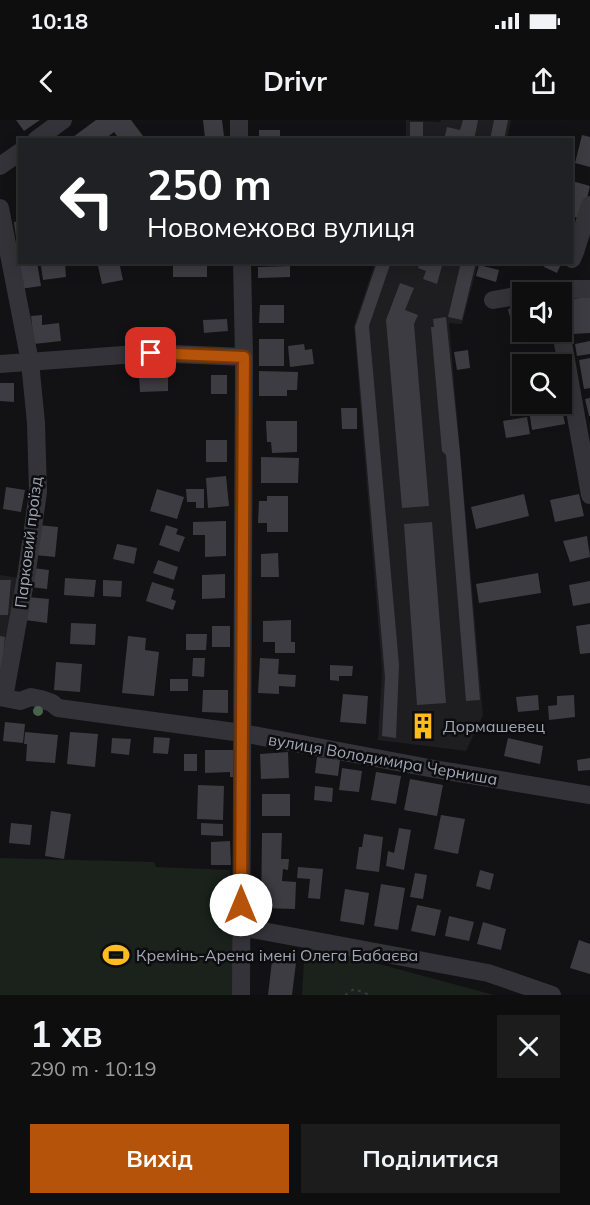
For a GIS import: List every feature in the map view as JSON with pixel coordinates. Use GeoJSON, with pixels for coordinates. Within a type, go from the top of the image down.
{"type":"FeatureCollection","features":[{"type":"Feature","properties":{"kind":"street"},"geometry":{"type":"LineString","coordinates":[[39,138],[63,120]]}},
{"type":"Feature","properties":{"kind":"street"},"geometry":{"type":"LineString","coordinates":[[239,120],[239,138]]}},
{"type":"Feature","properties":{"kind":"street"},"geometry":{"type":"LineString","coordinates":[[0,166],[18,153]]}},
{"type":"Feature","properties":{"kind":"street"},"geometry":{"type":"LineString","coordinates":[[573,256],[590,205]]}},
{"type":"Feature","properties":{"kind":"street","name":"Парковий проїзд"},"geometry":{"type":"LineString","coordinates":[[0,208],[30,362],[36,423],[38,492],[27,571],[2,698]]}},
{"type":"Feature","properties":{"kind":"street"},"geometry":{"type":"LineString","coordinates":[[241,995],[244,357],[242,264]]}},
{"type":"Feature","properties":{"kind":"street"},"geometry":{"type":"LineString","coordinates":[[559,282],[568,264]]}},
{"type":"Feature","properties":{"kind":"street"},"geometry":{"type":"LineString","coordinates":[[572,290],[590,290]]}},
{"type":"Feature","properties":{"kind":"street"},"geometry":{"type":"LineString","coordinates":[[493,300],[512,297]]}},
{"type":"Feature","properties":{"kind":"street"},"geometry":{"type":"LineString","coordinates":[[563,342],[590,495]]}},
{"type":"Feature","properties":{"kind":"street"},"geometry":{"type":"LineString","coordinates":[[0,364],[151,353],[244,357]]}},
{"type":"Feature","properties":{"kind":"street","name":"вулиця Володимира Черниша"},"geometry":{"type":"LineString","coordinates":[[2,698],[41,699],[58,708],[242,733],[590,795]]}},
{"type":"Feature","properties":{"kind":"street"},"geometry":{"type":"LineString","coordinates":[[241,927],[488,973],[552,995]]}},
{"type":"Feature","properties":{"kind":"path"},"geometry":{"type":"LineString","coordinates":[[345,995],[354,989],[370,995]]}},
{"type":"Feature","properties":{"kind":"shaded area"},"geometry":{"type":"Polygon","coordinates":[[[406,120],[440,122],[441,120],[511,120],[507,138],[406,138],[406,120]]]}},
{"type":"Feature","properties":{"kind":"shaded area","name":"Дормашевец"},"geometry":{"type":"Polygon","coordinates":[[[375,264],[478,264],[462,324],[449,323],[483,715],[466,751],[378,740],[382,671],[354,326],[375,264]]]}},
{"type":"Feature","properties":{"kind":"shaded area"},"geometry":{"type":"Polygon","coordinates":[[[0,575],[19,578],[0,688],[0,575]]]}},
{"type":"Feature","properties":{"kind":"shaded area","name":"Кремінь-Арена імені Олега Бабаєва"},"geometry":{"type":"Polygon","coordinates":[[[0,858],[154,862],[156,867],[230,870],[234,995],[0,995],[0,858]]]}},
{"type":"Feature","properties":{"kind":"shaded area"},"geometry":{"type":"Polygon","coordinates":[[[305,944],[494,995],[302,995],[305,944]]]}},
{"type":"Feature","properties":{"kind":"building"},"geometry":{"type":"Polygon","coordinates":[[[16,120],[40,120],[24,131],[16,120]]]}},
{"type":"Feature","properties":{"kind":"building"},"geometry":{"type":"Polygon","coordinates":[[[96,120],[131,120],[144,138],[118,138],[114,132],[106,138],[73,137],[96,120]]]}},
{"type":"Feature","properties":{"kind":"building"},"geometry":{"type":"Polygon","coordinates":[[[203,120],[222,120],[224,136],[205,138],[203,120]]]}},
{"type":"Feature","properties":{"kind":"building"},"geometry":{"type":"Polygon","coordinates":[[[463,120],[478,120],[474,138],[444,138],[447,127],[460,130],[463,120]]]}},
{"type":"Feature","properties":{"kind":"building"},"geometry":{"type":"Polygon","coordinates":[[[494,120],[508,120],[504,138],[490,138],[494,120]]]}},
{"type":"Feature","properties":{"kind":"building"},"geometry":{"type":"Polygon","coordinates":[[[410,122],[423,122],[423,138],[410,138],[410,122]]]}},
{"type":"Feature","properties":{"kind":"building"},"geometry":{"type":"Polygon","coordinates":[[[259,130],[280,130],[280,138],[259,138],[259,130]]]}},
{"type":"Feature","properties":{"kind":"building"},"geometry":{"type":"Polygon","coordinates":[[[582,135],[590,137],[590,167],[575,163],[582,135]]]}},
{"type":"Feature","properties":{"kind":"building"},"geometry":{"type":"Polygon","coordinates":[[[573,181],[590,186],[582,219],[573,216],[573,181]]]}},
{"type":"Feature","properties":{"kind":"building"},"geometry":{"type":"Polygon","coordinates":[[[18,221],[17,245],[14,222],[18,221]]]}},
{"type":"Feature","properties":{"kind":"building"},"geometry":{"type":"Polygon","coordinates":[[[20,264],[37,264],[41,286],[20,289],[20,264]]]}},
{"type":"Feature","properties":{"kind":"building"},"geometry":{"type":"Polygon","coordinates":[[[65,264],[66,277],[43,280],[41,266],[65,264]]]}},
{"type":"Feature","properties":{"kind":"building"},"geometry":{"type":"Polygon","coordinates":[[[66,264],[90,264],[90,265],[66,266],[66,264]]]}},
{"type":"Feature","properties":{"kind":"building"},"geometry":{"type":"Polygon","coordinates":[[[119,264],[123,280],[102,284],[98,266],[119,264]]]}},
{"type":"Feature","properties":{"kind":"building"},"geometry":{"type":"Polygon","coordinates":[[[173,264],[207,264],[207,277],[173,277],[173,264]]]}},
{"type":"Feature","properties":{"kind":"building"},"geometry":{"type":"Polygon","coordinates":[[[376,264],[390,264],[369,326],[399,665],[396,738],[382,736],[385,677],[355,327],[376,264]]]}},
{"type":"Feature","properties":{"kind":"building"},"geometry":{"type":"Polygon","coordinates":[[[419,264],[442,264],[437,284],[423,279],[426,271],[418,268],[419,264]]]}},
{"type":"Feature","properties":{"kind":"building"},"geometry":{"type":"Polygon","coordinates":[[[461,264],[476,264],[462,320],[448,317],[461,264]]]}},
{"type":"Feature","properties":{"kind":"building"},"geometry":{"type":"Polygon","coordinates":[[[545,264],[561,264],[557,273],[544,267],[545,264]]]}},
{"type":"Feature","properties":{"kind":"building"},"geometry":{"type":"Polygon","coordinates":[[[479,265],[499,270],[496,282],[476,276],[479,265]]]}},
{"type":"Feature","properties":{"kind":"building"},"geometry":{"type":"Polygon","coordinates":[[[290,266],[290,277],[258,278],[258,267],[290,266]]]}},
{"type":"Feature","properties":{"kind":"building"},"geometry":{"type":"Polygon","coordinates":[[[400,283],[414,288],[405,310],[418,315],[414,324],[429,506],[402,508],[386,320],[400,283]]]}},
{"type":"Feature","properties":{"kind":"building"},"geometry":{"type":"Polygon","coordinates":[[[590,297],[590,333],[573,334],[572,299],[590,297]]]}},
{"type":"Feature","properties":{"kind":"building"},"geometry":{"type":"Polygon","coordinates":[[[260,305],[284,305],[284,323],[259,323],[260,305]]]}},
{"type":"Feature","properties":{"kind":"building"},"geometry":{"type":"Polygon","coordinates":[[[512,308],[512,326],[508,309],[512,308]]]}},
{"type":"Feature","properties":{"kind":"building"},"geometry":{"type":"Polygon","coordinates":[[[42,315],[42,325],[59,323],[61,341],[34,344],[31,316],[42,315]]]}},
{"type":"Feature","properties":{"kind":"building"},"geometry":{"type":"Polygon","coordinates":[[[446,317],[460,453],[480,700],[466,701],[446,455],[442,451],[431,327],[434,327],[433,319],[446,317]]]}},
{"type":"Feature","properties":{"kind":"building"},"geometry":{"type":"Polygon","coordinates":[[[227,319],[228,331],[204,333],[203,320],[227,319]]]}},
{"type":"Feature","properties":{"kind":"building"},"geometry":{"type":"Polygon","coordinates":[[[259,339],[284,339],[284,366],[259,366],[259,339]]]}},
{"type":"Feature","properties":{"kind":"building"},"geometry":{"type":"Polygon","coordinates":[[[590,341],[590,354],[577,356],[575,344],[590,341]]]}},
{"type":"Feature","properties":{"kind":"building"},"geometry":{"type":"Polygon","coordinates":[[[304,344],[305,350],[312,349],[314,364],[290,367],[288,346],[304,344]]]}},
{"type":"Feature","properties":{"kind":"building"},"geometry":{"type":"Polygon","coordinates":[[[468,350],[470,368],[457,370],[454,352],[468,350]]]}},
{"type":"Feature","properties":{"kind":"building"},"geometry":{"type":"Polygon","coordinates":[[[590,358],[590,388],[584,389],[579,360],[590,358]]]}},
{"type":"Feature","properties":{"kind":"building"},"geometry":{"type":"Polygon","coordinates":[[[259,371],[298,372],[297,390],[287,390],[287,396],[259,396],[259,371]]]}},
{"type":"Feature","properties":{"kind":"building"},"geometry":{"type":"Polygon","coordinates":[[[168,375],[168,391],[140,392],[139,376],[168,375]]]}},
{"type":"Feature","properties":{"kind":"building"},"geometry":{"type":"Polygon","coordinates":[[[211,375],[227,375],[227,394],[211,394],[211,375]]]}},
{"type":"Feature","properties":{"kind":"building"},"geometry":{"type":"Polygon","coordinates":[[[0,383],[14,383],[14,402],[0,401],[0,383]]]}},
{"type":"Feature","properties":{"kind":"building"},"geometry":{"type":"Polygon","coordinates":[[[590,398],[590,416],[589,416],[585,399],[590,398]]]}},
{"type":"Feature","properties":{"kind":"building"},"geometry":{"type":"Polygon","coordinates":[[[341,408],[357,408],[357,429],[342,429],[341,408]]]}},
{"type":"Feature","properties":{"kind":"building"},"geometry":{"type":"Polygon","coordinates":[[[530,414],[563,414],[565,424],[532,430],[530,414]]]}},
{"type":"Feature","properties":{"kind":"building"},"geometry":{"type":"Polygon","coordinates":[[[527,417],[530,434],[506,438],[503,421],[527,417]]]}},
{"type":"Feature","properties":{"kind":"building"},"geometry":{"type":"Polygon","coordinates":[[[266,421],[297,421],[297,452],[272,453],[271,442],[267,442],[266,421]]]}},
{"type":"Feature","properties":{"kind":"building"},"geometry":{"type":"Polygon","coordinates":[[[206,440],[227,440],[227,462],[206,462],[206,440]]]}},
{"type":"Feature","properties":{"kind":"building"},"geometry":{"type":"Polygon","coordinates":[[[261,457],[299,458],[298,483],[261,483],[261,457]]]}},
{"type":"Feature","properties":{"kind":"building"},"geometry":{"type":"Polygon","coordinates":[[[226,476],[229,506],[208,508],[206,478],[226,476]]]}},
{"type":"Feature","properties":{"kind":"building"},"geometry":{"type":"Polygon","coordinates":[[[6,487],[25,490],[21,512],[3,509],[6,487]]]}},
{"type":"Feature","properties":{"kind":"building"},"geometry":{"type":"Polygon","coordinates":[[[157,489],[184,497],[177,519],[150,511],[157,489]]]}},
{"type":"Feature","properties":{"kind":"building"},"geometry":{"type":"Polygon","coordinates":[[[186,489],[204,489],[204,508],[196,508],[196,502],[187,502],[186,489]]]}},
{"type":"Feature","properties":{"kind":"building"},"geometry":{"type":"Polygon","coordinates":[[[524,494],[529,516],[476,529],[471,507],[524,494]]]}},
{"type":"Feature","properties":{"kind":"building"},"geometry":{"type":"Polygon","coordinates":[[[579,494],[584,516],[555,522],[550,500],[579,494]]]}},
{"type":"Feature","properties":{"kind":"building"},"geometry":{"type":"Polygon","coordinates":[[[267,496],[288,496],[288,532],[267,532],[267,523],[258,523],[259,501],[267,501],[267,496]]]}},
{"type":"Feature","properties":{"kind":"building"},"geometry":{"type":"Polygon","coordinates":[[[226,521],[226,556],[205,557],[205,535],[193,535],[193,522],[226,521]]]}},
{"type":"Feature","properties":{"kind":"building"},"geometry":{"type":"Polygon","coordinates":[[[432,522],[446,703],[417,705],[404,524],[432,522]]]}},
{"type":"Feature","properties":{"kind":"building"},"geometry":{"type":"Polygon","coordinates":[[[38,525],[58,527],[55,557],[35,555],[38,525]]]}},
{"type":"Feature","properties":{"kind":"building"},"geometry":{"type":"Polygon","coordinates":[[[166,525],[178,529],[176,534],[185,537],[179,552],[159,545],[166,525]]]}},
{"type":"Feature","properties":{"kind":"building"},"geometry":{"type":"Polygon","coordinates":[[[587,536],[590,557],[570,562],[563,541],[587,536]]]}},
{"type":"Feature","properties":{"kind":"building"},"geometry":{"type":"Polygon","coordinates":[[[117,544],[137,548],[134,564],[113,559],[117,544]]]}},
{"type":"Feature","properties":{"kind":"building"},"geometry":{"type":"Polygon","coordinates":[[[278,553],[279,577],[261,577],[261,554],[278,553]]]}},
{"type":"Feature","properties":{"kind":"building"},"geometry":{"type":"Polygon","coordinates":[[[158,560],[178,567],[174,580],[153,573],[158,560]]]}},
{"type":"Feature","properties":{"kind":"building"},"geometry":{"type":"Polygon","coordinates":[[[33,568],[49,570],[47,589],[30,587],[33,568]]]}},
{"type":"Feature","properties":{"kind":"building"},"geometry":{"type":"Polygon","coordinates":[[[538,573],[541,593],[479,603],[476,584],[538,573]]]}},
{"type":"Feature","properties":{"kind":"building"},"geometry":{"type":"Polygon","coordinates":[[[225,574],[225,598],[202,599],[202,575],[225,574]]]}},
{"type":"Feature","properties":{"kind":"building"},"geometry":{"type":"Polygon","coordinates":[[[65,578],[96,580],[94,597],[64,595],[65,578]]]}},
{"type":"Feature","properties":{"kind":"building"},"geometry":{"type":"Polygon","coordinates":[[[0,580],[11,580],[8,615],[0,615],[0,580]]]}},
{"type":"Feature","properties":{"kind":"building"},"geometry":{"type":"Polygon","coordinates":[[[103,580],[122,581],[121,597],[103,596],[103,580]]]}},
{"type":"Feature","properties":{"kind":"building"},"geometry":{"type":"Polygon","coordinates":[[[590,581],[590,603],[573,606],[569,585],[590,581]]]}},
{"type":"Feature","properties":{"kind":"building"},"geometry":{"type":"Polygon","coordinates":[[[152,582],[174,589],[171,599],[176,601],[173,610],[146,601],[152,582]]]}},
{"type":"Feature","properties":{"kind":"building"},"geometry":{"type":"Polygon","coordinates":[[[28,597],[49,599],[47,623],[25,620],[28,597]]]}},
{"type":"Feature","properties":{"kind":"building"},"geometry":{"type":"Polygon","coordinates":[[[291,620],[291,642],[295,642],[295,653],[275,653],[275,642],[263,642],[263,621],[291,620]]]}},
{"type":"Feature","properties":{"kind":"building"},"geometry":{"type":"Polygon","coordinates":[[[71,623],[96,624],[95,645],[70,644],[71,623]]]}},
{"type":"Feature","properties":{"kind":"building"},"geometry":{"type":"Polygon","coordinates":[[[590,624],[590,653],[580,654],[576,626],[590,624]]]}},
{"type":"Feature","properties":{"kind":"building"},"geometry":{"type":"Polygon","coordinates":[[[212,626],[230,626],[230,647],[212,647],[212,626]]]}},
{"type":"Feature","properties":{"kind":"building"},"geometry":{"type":"Polygon","coordinates":[[[186,634],[207,634],[206,650],[186,650],[186,634]]]}},
{"type":"Feature","properties":{"kind":"building"},"geometry":{"type":"Polygon","coordinates":[[[0,636],[5,637],[2,669],[0,669],[0,636]]]}},
{"type":"Feature","properties":{"kind":"building"},"geometry":{"type":"Polygon","coordinates":[[[128,636],[146,638],[145,650],[159,652],[154,696],[122,693],[128,636]]]}},
{"type":"Feature","properties":{"kind":"building"},"geometry":{"type":"Polygon","coordinates":[[[193,658],[205,658],[204,677],[192,676],[193,658]]]}},
{"type":"Feature","properties":{"kind":"building"},"geometry":{"type":"Polygon","coordinates":[[[260,658],[279,659],[278,674],[296,675],[295,687],[279,686],[279,694],[258,693],[260,658]]]}},
{"type":"Feature","properties":{"kind":"building"},"geometry":{"type":"Polygon","coordinates":[[[56,662],[82,664],[80,692],[54,690],[56,662]]]}},
{"type":"Feature","properties":{"kind":"building"},"geometry":{"type":"Polygon","coordinates":[[[330,665],[353,666],[352,676],[339,676],[339,681],[330,680],[330,665]]]}},
{"type":"Feature","properties":{"kind":"building"},"geometry":{"type":"Polygon","coordinates":[[[170,679],[188,679],[188,691],[170,691],[170,679]]]}},
{"type":"Feature","properties":{"kind":"building"},"geometry":{"type":"Polygon","coordinates":[[[203,690],[228,690],[228,713],[202,712],[203,690]]]}},
{"type":"Feature","properties":{"kind":"building"},"geometry":{"type":"Polygon","coordinates":[[[343,694],[368,696],[366,724],[340,722],[343,694]]]}},
{"type":"Feature","properties":{"kind":"building"},"geometry":{"type":"Polygon","coordinates":[[[538,695],[539,710],[518,712],[516,697],[538,695]]]}},
{"type":"Feature","properties":{"kind":"building"},"geometry":{"type":"Polygon","coordinates":[[[574,695],[575,717],[549,720],[548,706],[557,705],[557,696],[574,695]]]}},
{"type":"Feature","properties":{"kind":"building","name":"Дормашевец"},"geometry":{"type":"Polygon","coordinates":[[[416,717],[432,720],[430,734],[414,731],[416,717]]]}},
{"type":"Feature","properties":{"kind":"building"},"geometry":{"type":"Polygon","coordinates":[[[5,722],[25,724],[23,743],[3,741],[5,722]]]}},
{"type":"Feature","properties":{"kind":"building"},"geometry":{"type":"Polygon","coordinates":[[[25,732],[58,735],[55,763],[26,761],[25,732]]]}},
{"type":"Feature","properties":{"kind":"building"},"geometry":{"type":"Polygon","coordinates":[[[70,732],[98,734],[95,767],[67,764],[70,732]]]}},
{"type":"Feature","properties":{"kind":"building"},"geometry":{"type":"Polygon","coordinates":[[[154,737],[170,738],[168,754],[153,753],[154,737]]]}},
{"type":"Feature","properties":{"kind":"building"},"geometry":{"type":"Polygon","coordinates":[[[112,738],[131,739],[129,755],[111,753],[112,738]]]}},
{"type":"Feature","properties":{"kind":"building"},"geometry":{"type":"Polygon","coordinates":[[[508,738],[543,746],[540,764],[504,756],[508,738]]]}},
{"type":"Feature","properties":{"kind":"building"},"geometry":{"type":"Polygon","coordinates":[[[205,750],[238,750],[238,777],[230,777],[230,772],[205,773],[205,750]]]}},
{"type":"Feature","properties":{"kind":"building"},"geometry":{"type":"Polygon","coordinates":[[[288,752],[289,778],[261,779],[260,754],[288,752]]]}},
{"type":"Feature","properties":{"kind":"building"},"geometry":{"type":"Polygon","coordinates":[[[184,754],[197,754],[197,771],[184,771],[184,754]]]}},
{"type":"Feature","properties":{"kind":"building"},"geometry":{"type":"Polygon","coordinates":[[[317,757],[340,760],[338,776],[315,773],[317,757]]]}},
{"type":"Feature","properties":{"kind":"building"},"geometry":{"type":"Polygon","coordinates":[[[590,758],[590,770],[578,771],[577,760],[590,758]]]}},
{"type":"Feature","properties":{"kind":"building"},"geometry":{"type":"Polygon","coordinates":[[[342,768],[362,771],[359,792],[339,790],[342,768]]]}},
{"type":"Feature","properties":{"kind":"building"},"geometry":{"type":"Polygon","coordinates":[[[376,772],[401,776],[396,804],[371,800],[376,772]]]}},
{"type":"Feature","properties":{"kind":"building"},"geometry":{"type":"Polygon","coordinates":[[[410,779],[443,785],[437,816],[404,810],[410,779]]]}},
{"type":"Feature","properties":{"kind":"building"},"geometry":{"type":"Polygon","coordinates":[[[198,785],[224,786],[223,820],[197,819],[198,785]]]}},
{"type":"Feature","properties":{"kind":"building"},"geometry":{"type":"Polygon","coordinates":[[[315,786],[333,788],[332,802],[314,800],[315,786]]]}},
{"type":"Feature","properties":{"kind":"building"},"geometry":{"type":"Polygon","coordinates":[[[262,794],[290,794],[290,816],[262,816],[262,794]]]}},
{"type":"Feature","properties":{"kind":"building"},"geometry":{"type":"Polygon","coordinates":[[[51,811],[71,814],[64,859],[45,856],[51,811]]]}},
{"type":"Feature","properties":{"kind":"building"},"geometry":{"type":"Polygon","coordinates":[[[441,815],[465,819],[458,854],[434,849],[441,815]]]}},
{"type":"Feature","properties":{"kind":"building"},"geometry":{"type":"Polygon","coordinates":[[[11,823],[32,825],[30,845],[9,843],[11,823]]]}},
{"type":"Feature","properties":{"kind":"building"},"geometry":{"type":"Polygon","coordinates":[[[201,823],[223,824],[223,836],[201,835],[201,823]]]}},
{"type":"Feature","properties":{"kind":"building"},"geometry":{"type":"Polygon","coordinates":[[[399,828],[411,830],[404,870],[386,866],[388,851],[394,853],[399,828]]]}},
{"type":"Feature","properties":{"kind":"building"},"geometry":{"type":"Polygon","coordinates":[[[262,833],[282,833],[281,859],[289,859],[288,870],[283,869],[282,881],[296,882],[295,909],[261,908],[262,833]]]}},
{"type":"Feature","properties":{"kind":"building"},"geometry":{"type":"Polygon","coordinates":[[[364,834],[383,837],[379,872],[356,869],[359,847],[362,847],[364,834]]]}},
{"type":"Feature","properties":{"kind":"building"},"geometry":{"type":"Polygon","coordinates":[[[230,841],[231,865],[211,865],[211,842],[230,841]]]}},
{"type":"Feature","properties":{"kind":"building"},"geometry":{"type":"Polygon","coordinates":[[[298,867],[323,869],[320,899],[308,898],[310,879],[297,878],[298,867]]]}},
{"type":"Feature","properties":{"kind":"building"},"geometry":{"type":"Polygon","coordinates":[[[480,870],[494,874],[490,890],[476,886],[480,870]]]}},
{"type":"Feature","properties":{"kind":"building"},"geometry":{"type":"Polygon","coordinates":[[[415,873],[427,875],[423,899],[410,897],[415,873]]]}},
{"type":"Feature","properties":{"kind":"building"},"geometry":{"type":"Polygon","coordinates":[[[381,884],[405,888],[398,930],[374,926],[381,884]]]}},
{"type":"Feature","properties":{"kind":"building"},"geometry":{"type":"Polygon","coordinates":[[[345,889],[369,893],[364,925],[340,921],[345,889]]]}},
{"type":"Feature","properties":{"kind":"building"},"geometry":{"type":"Polygon","coordinates":[[[417,905],[441,910],[435,936],[411,931],[417,905]]]}},
{"type":"Feature","properties":{"kind":"building"},"geometry":{"type":"Polygon","coordinates":[[[449,916],[474,922],[469,941],[445,936],[449,916]]]}},
{"type":"Feature","properties":{"kind":"building"},"geometry":{"type":"Polygon","coordinates":[[[483,922],[506,929],[501,950],[477,944],[483,922]]]}},
{"type":"Feature","properties":{"kind":"building"},"geometry":{"type":"Polygon","coordinates":[[[579,940],[590,944],[590,974],[570,968],[579,940]]]}},
{"type":"Feature","properties":{"kind":"building"},"geometry":{"type":"Polygon","coordinates":[[[273,952],[297,955],[292,995],[268,995],[273,952]]]}},
{"type":"Feature","properties":{"kind":"place","name":"Дормашевец"},"geometry":{"type":"Point","coordinates":[423,726]}},
{"type":"Feature","properties":{"kind":"place","name":"Кремінь-Арена імені Олега Бабаєва"},"geometry":{"type":"Point","coordinates":[116,955]}},
{"type":"Feature","properties":{"kind":"route"},"geometry":{"type":"LineString","coordinates":[[151,353],[244,357],[241,905]]}}]}
